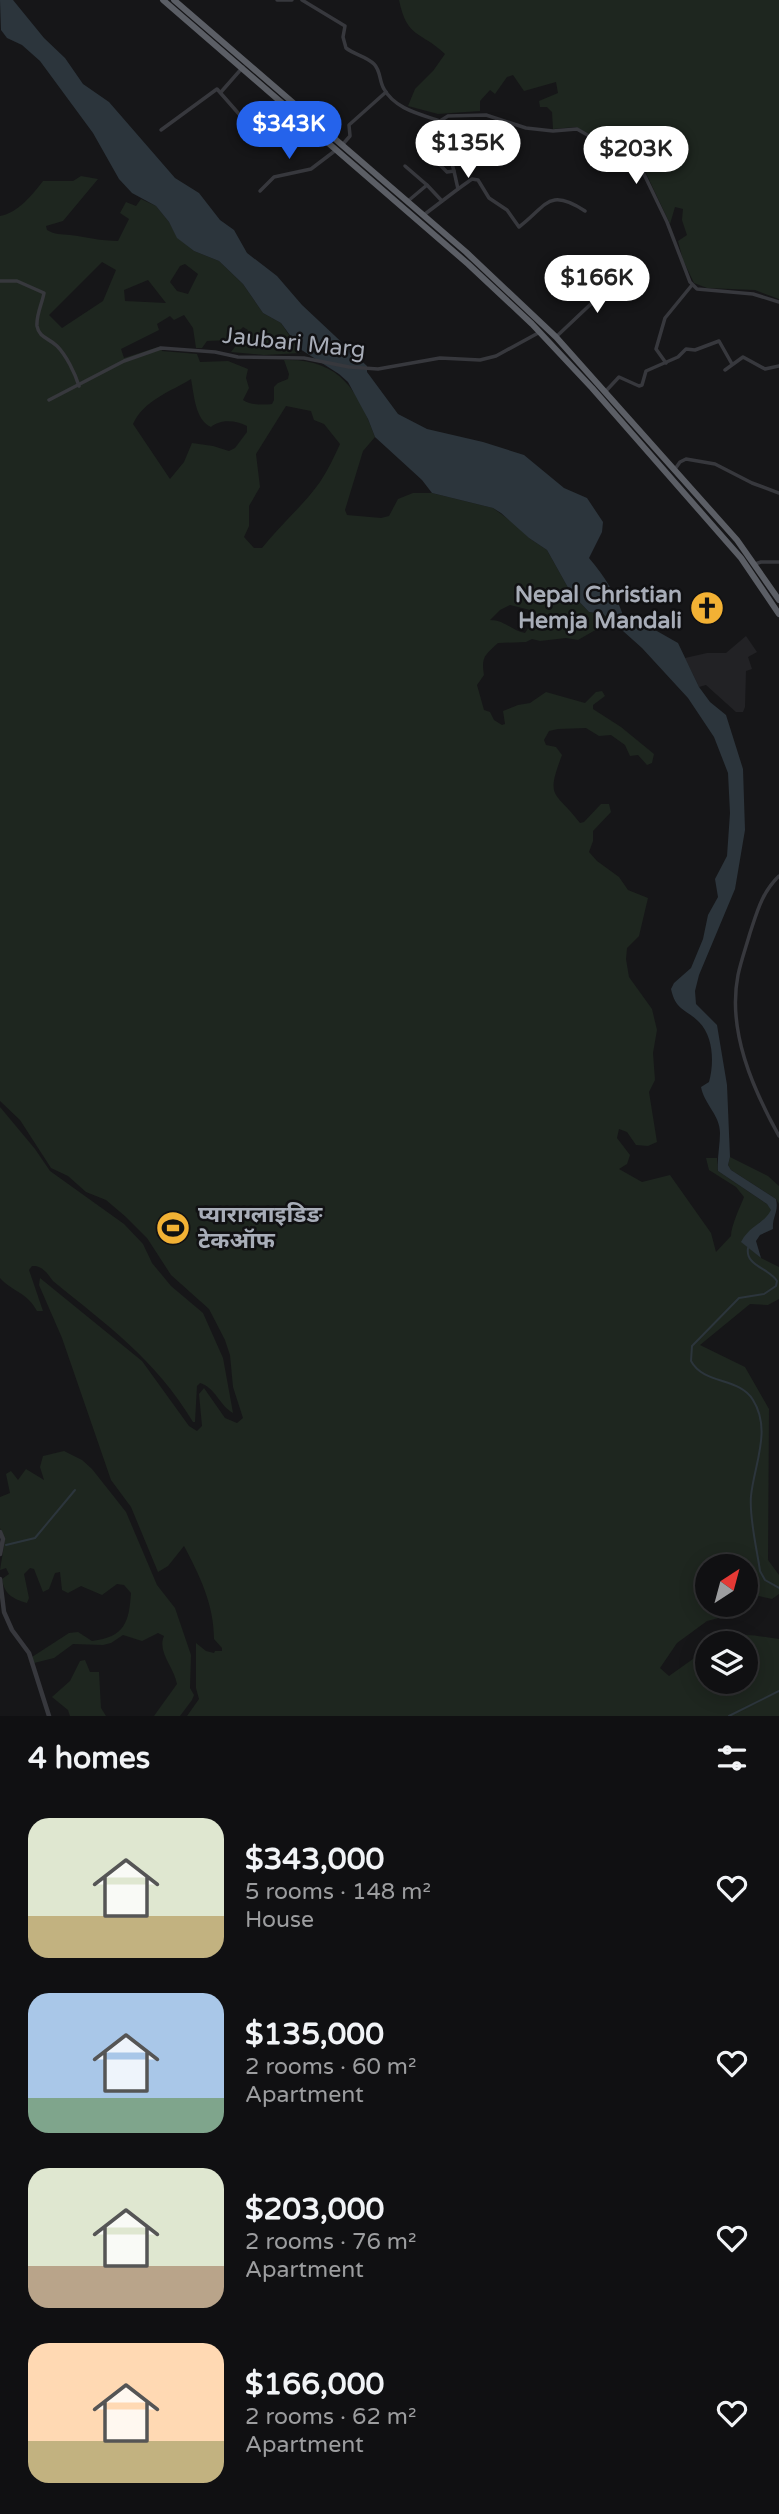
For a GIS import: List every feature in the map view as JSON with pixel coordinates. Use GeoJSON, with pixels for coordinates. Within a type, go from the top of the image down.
{"type":"FeatureCollection","features":[{"type":"Feature","properties":{"kind":"highway"},"geometry":{"type":"LineString","coordinates":[[163,0],[407,202],[472,258],[556,337],[675,469],[755,564],[779,600]]}},
{"type":"Feature","properties":{"kind":"highway"},"geometry":{"type":"LineString","coordinates":[[177,1],[540,332],[741,558],[779,614]]}},
{"type":"Feature","properties":{"kind":"street"},"geometry":{"type":"LineString","coordinates":[[277,0],[292,0]]}},
{"type":"Feature","properties":{"kind":"street"},"geometry":{"type":"LineString","coordinates":[[302,0],[345,26],[343,37],[346,48],[372,62],[379,71],[380,80],[390,99],[405,108],[440,121]]}},
{"type":"Feature","properties":{"kind":"street"},"geometry":{"type":"LineString","coordinates":[[221,92],[243,67]]}},
{"type":"Feature","properties":{"kind":"street"},"geometry":{"type":"LineString","coordinates":[[161,130],[217,89],[239,114]]}},
{"type":"Feature","properties":{"kind":"street"},"geometry":{"type":"LineString","coordinates":[[260,191],[274,177],[311,169],[339,147],[350,136],[349,125],[386,92]]}},
{"type":"Feature","properties":{"kind":"street"},"geometry":{"type":"LineString","coordinates":[[440,121],[448,116],[486,115],[526,128],[553,131],[577,129],[605,144],[615,154],[618,164],[623,167],[637,167],[645,174],[692,285],[697,289],[753,294],[779,302]]}},
{"type":"Feature","properties":{"kind":"street"},"geometry":{"type":"LineString","coordinates":[[440,121],[458,189]]}},
{"type":"Feature","properties":{"kind":"street"},"geometry":{"type":"LineString","coordinates":[[427,132],[423,158],[433,158],[447,172],[454,171]]}},
{"type":"Feature","properties":{"kind":"street"},"geometry":{"type":"LineString","coordinates":[[405,166],[442,201]]}},
{"type":"Feature","properties":{"kind":"street"},"geometry":{"type":"LineString","coordinates":[[423,216],[472,179],[478,180],[489,198],[507,210],[519,227],[547,201],[559,199],[585,211]]}},
{"type":"Feature","properties":{"kind":"street"},"geometry":{"type":"LineString","coordinates":[[407,202],[427,185]]}},
{"type":"Feature","properties":{"kind":"street"},"geometry":{"type":"LineString","coordinates":[[556,337],[594,301],[611,280],[622,274]]}},
{"type":"Feature","properties":{"kind":"street"},"geometry":{"type":"LineString","coordinates":[[0,281],[17,281],[44,293],[37,329],[40,335],[56,345],[79,386]]}},
{"type":"Feature","properties":{"kind":"street"},"geometry":{"type":"LineString","coordinates":[[666,363],[656,349],[662,324],[692,285]]}},
{"type":"Feature","properties":{"kind":"street","name":"Jaubari Marg"},"geometry":{"type":"LineString","coordinates":[[50,400],[124,361],[161,348],[215,352],[238,357],[304,358],[349,367],[378,369],[440,358],[480,360],[496,356],[540,332]]}},
{"type":"Feature","properties":{"kind":"street"},"geometry":{"type":"LineString","coordinates":[[606,392],[619,377],[642,385],[646,371],[666,363],[686,349],[695,350],[719,341],[732,364]]}},
{"type":"Feature","properties":{"kind":"street"},"geometry":{"type":"LineString","coordinates":[[725,370],[743,357],[765,369],[779,366]]}},
{"type":"Feature","properties":{"kind":"street"},"geometry":{"type":"LineString","coordinates":[[675,469],[686,459],[715,464],[779,493]]}},
{"type":"Feature","properties":{"kind":"street"},"geometry":{"type":"LineString","coordinates":[[755,564],[779,562]]}},
{"type":"Feature","properties":{"kind":"street"},"geometry":{"type":"LineString","coordinates":[[779,876],[768,887],[760,902],[738,975],[736,1001],[750,1078],[779,1136]]}},
{"type":"Feature","properties":{"kind":"street"},"geometry":{"type":"LineString","coordinates":[[0,1532],[3,1539],[0,1554]]}},
{"type":"Feature","properties":{"kind":"street"},"geometry":{"type":"LineString","coordinates":[[0,1579],[4,1612],[12,1630],[29,1653],[49,1716]]}},
{"type":"Feature","properties":{"kind":"shaded area"},"geometry":{"type":"Polygon","coordinates":[[[0,0],[13,0],[44,38],[65,58],[83,84],[109,102],[175,178],[199,193],[220,220],[234,230],[247,253],[277,276],[302,305],[367,366],[367,372],[398,414],[427,429],[524,455],[564,488],[587,498],[603,522],[602,532],[589,558],[610,586],[624,618],[634,618],[678,643],[699,687],[710,702],[726,715],[743,769],[745,830],[735,889],[699,975],[695,991],[696,1004],[717,1025],[727,1085],[728,1165],[731,1170],[776,1199],[773,1229],[760,1235],[756,1241],[761,1258],[741,1242],[771,1210],[767,1204],[718,1171],[719,1127],[701,1087],[709,1082],[711,1075],[712,1059],[708,1035],[699,1022],[678,1005],[671,989],[691,968],[703,939],[708,915],[718,897],[715,879],[727,856],[730,813],[728,773],[714,737],[688,698],[642,648],[603,614],[589,612],[571,593],[547,550],[493,508],[432,493],[422,480],[375,437],[348,382],[300,349],[281,323],[263,313],[243,284],[219,261],[194,251],[177,238],[156,206],[132,193],[119,179],[93,133],[40,61],[22,45],[7,38],[1,30],[0,0]]]}},
{"type":"Feature","properties":{"kind":"shaded area"},"geometry":{"type":"Polygon","coordinates":[[[399,0],[779,0],[779,299],[755,290],[707,288],[694,283],[678,241],[687,235],[682,220],[683,209],[675,207],[670,224],[644,169],[637,165],[621,163],[615,150],[576,127],[553,129],[552,112],[547,107],[540,107],[539,101],[558,93],[556,82],[524,91],[513,75],[507,77],[495,94],[490,90],[480,101],[480,111],[438,114],[408,106],[415,89],[445,54],[411,28],[402,13],[399,0]]]}},
{"type":"Feature","properties":{"kind":"shaded area"},"geometry":{"type":"Polygon","coordinates":[[[81,176],[98,179],[63,221],[46,226],[47,230],[53,233],[118,241],[129,219],[120,213],[126,202],[136,206],[141,199],[156,206],[178,238],[194,251],[219,261],[243,284],[263,313],[281,323],[301,353],[264,355],[231,352],[248,330],[243,327],[230,340],[207,341],[202,348],[196,348],[193,328],[184,315],[174,320],[170,316],[157,324],[159,330],[121,349],[124,358],[161,346],[162,351],[197,354],[200,362],[228,361],[248,369],[246,378],[249,388],[243,400],[257,404],[272,404],[274,387],[288,379],[284,360],[303,361],[332,371],[353,391],[375,437],[363,451],[345,510],[347,515],[381,518],[389,516],[398,499],[413,493],[432,493],[493,508],[547,550],[571,593],[589,612],[603,614],[611,621],[578,640],[532,639],[526,642],[498,643],[485,657],[484,675],[477,685],[484,710],[490,712],[494,720],[502,725],[505,724],[503,711],[530,703],[546,692],[585,703],[596,692],[602,691],[605,696],[593,705],[593,709],[621,727],[654,754],[652,763],[647,765],[638,755],[630,756],[625,745],[611,735],[599,736],[586,728],[549,731],[544,740],[546,745],[556,747],[562,755],[554,780],[555,794],[580,823],[601,804],[609,804],[611,812],[593,831],[589,852],[619,877],[628,890],[648,898],[639,936],[627,948],[626,959],[629,977],[652,1009],[657,1030],[653,1053],[655,1080],[649,1092],[657,1142],[648,1146],[636,1145],[627,1132],[619,1129],[617,1138],[630,1155],[627,1164],[619,1169],[642,1182],[670,1175],[711,1233],[716,1252],[731,1236],[744,1197],[736,1187],[709,1170],[706,1158],[717,1158],[718,1171],[772,1210],[766,1221],[760,1222],[742,1242],[761,1258],[779,1267],[779,1299],[768,1305],[750,1304],[700,1345],[745,1367],[769,1409],[768,1560],[779,1575],[779,1594],[772,1599],[758,1597],[758,1554],[695,1554],[695,1617],[722,1617],[707,1621],[677,1643],[660,1668],[669,1676],[695,1658],[695,1694],[758,1694],[758,1636],[779,1639],[779,1716],[187,1716],[199,1699],[196,1688],[196,1643],[206,1651],[222,1651],[214,1639],[212,1614],[205,1591],[184,1546],[168,1566],[158,1572],[131,1507],[111,1480],[62,1338],[39,1285],[40,1278],[142,1361],[189,1426],[197,1431],[202,1426],[199,1394],[204,1388],[225,1418],[237,1423],[243,1418],[233,1387],[230,1355],[209,1309],[171,1275],[147,1238],[106,1200],[86,1192],[68,1176],[51,1168],[20,1120],[0,1101],[0,216],[19,207],[43,181],[73,181],[81,176]],[[102,262],[49,315],[62,328],[103,301],[116,270],[102,262]],[[185,264],[180,266],[170,282],[177,291],[188,294],[198,274],[185,264]],[[148,280],[124,290],[125,301],[166,303],[148,280]],[[191,379],[158,397],[144,409],[133,424],[170,479],[184,462],[192,443],[229,451],[235,448],[247,432],[247,426],[238,422],[228,421],[211,427],[206,424],[196,406],[191,379]],[[286,406],[256,454],[260,487],[249,506],[249,526],[244,537],[254,548],[262,548],[313,491],[326,473],[340,444],[324,424],[314,420],[311,411],[286,406]],[[510,605],[490,620],[525,633],[536,616],[530,610],[510,605]]]}},
{"type":"Feature","properties":{"kind":"shaded area"},"geometry":{"type":"Polygon","coordinates":[[[746,636],[757,652],[748,657],[752,669],[746,671],[745,707],[743,712],[736,712],[706,685],[699,687],[685,658],[707,653],[726,653],[746,636]]]}},
{"type":"Feature","properties":{"kind":"shaded area"},"geometry":{"type":"Polygon","coordinates":[[[0,1107],[50,1171],[124,1224],[143,1244],[152,1263],[171,1286],[203,1313],[223,1358],[233,1413],[210,1388],[200,1383],[197,1386],[193,1422],[179,1400],[147,1362],[41,1268],[32,1266],[29,1270],[43,1311],[37,1311],[25,1296],[0,1278],[0,1107]]]}},
{"type":"Feature","properties":{"kind":"shaded area"},"geometry":{"type":"Polygon","coordinates":[[[730,1157],[768,1176],[779,1186],[779,1204],[776,1199],[731,1170],[728,1165],[730,1157]]]}},
{"type":"Feature","properties":{"kind":"shaded area"},"geometry":{"type":"Polygon","coordinates":[[[64,1451],[82,1460],[92,1469],[126,1512],[157,1585],[175,1608],[191,1655],[190,1688],[194,1695],[180,1716],[154,1716],[177,1684],[164,1654],[164,1636],[158,1633],[142,1641],[123,1635],[103,1645],[73,1644],[54,1658],[34,1663],[32,1657],[69,1633],[78,1632],[92,1641],[112,1636],[123,1626],[129,1612],[131,1593],[124,1585],[117,1584],[102,1595],[81,1586],[68,1593],[62,1590],[60,1572],[55,1573],[49,1589],[43,1592],[34,1569],[30,1568],[24,1574],[29,1598],[27,1603],[13,1598],[5,1589],[2,1579],[9,1574],[6,1568],[0,1570],[5,1539],[0,1528],[0,1497],[10,1493],[6,1474],[11,1471],[18,1480],[26,1469],[44,1480],[40,1467],[43,1456],[64,1451]]]}},
{"type":"Feature","properties":{"kind":"shaded area"},"geometry":{"type":"Polygon","coordinates":[[[85,1660],[90,1672],[99,1672],[101,1708],[106,1716],[70,1716],[68,1710],[52,1697],[70,1681],[80,1661],[85,1660]]]}},
{"type":"Feature","properties":{"kind":"waterway"},"geometry":{"type":"LineString","coordinates":[[748,1248],[750,1259],[777,1281],[776,1286],[764,1294],[739,1298],[692,1346],[691,1361],[704,1374],[747,1393],[758,1411],[762,1435],[751,1496],[752,1524],[760,1571],[765,1580],[779,1588]]}},
{"type":"Feature","properties":{"kind":"waterway"},"geometry":{"type":"LineString","coordinates":[[6,1545],[35,1538],[75,1490]]}},
{"type":"Feature","properties":{"kind":"waterway"},"geometry":{"type":"LineString","coordinates":[[729,1716],[779,1691]]}},
{"type":"Feature","properties":{"kind":"place","name":"Nepal Christian Hemja Mandali"},"geometry":{"type":"Point","coordinates":[707,608]}},
{"type":"Feature","properties":{"kind":"place","name":"प्याराग्लाइडिङ टेकऑफ"},"geometry":{"type":"Point","coordinates":[173,1228]}}]}
